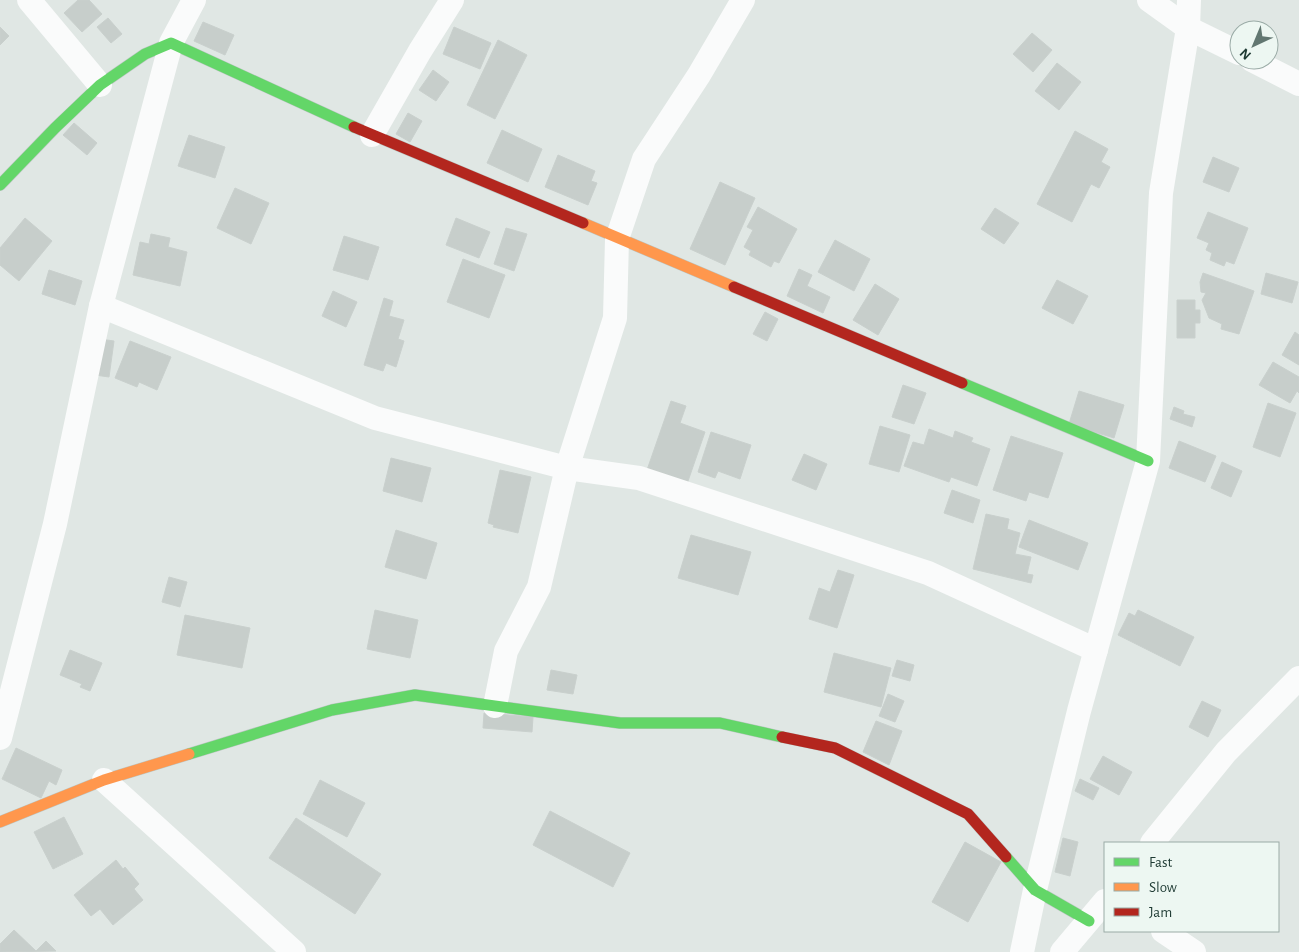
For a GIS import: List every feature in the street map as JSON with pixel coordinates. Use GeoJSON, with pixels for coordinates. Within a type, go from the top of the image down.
{"type":"FeatureCollection","features":[{"type":"Feature","properties":{"kind":"street"},"geometry":{"type":"LineString","coordinates":[[29,0],[100,86]]}},
{"type":"Feature","properties":{"kind":"street"},"geometry":{"type":"LineString","coordinates":[[0,738],[55,524],[101,306],[171,43],[194,0]]}},
{"type":"Feature","properties":{"kind":"street"},"geometry":{"type":"LineString","coordinates":[[372,135],[420,51],[452,0]]}},
{"type":"Feature","properties":{"kind":"street"},"geometry":{"type":"LineString","coordinates":[[495,706],[506,651],[539,587],[566,468],[615,318],[617,239],[644,159],[699,75],[744,0]]}},
{"type":"Feature","properties":{"kind":"street"},"geometry":{"type":"LineString","coordinates":[[1149,0],[1188,28],[1229,49]]}},
{"type":"Feature","properties":{"kind":"street"},"geometry":{"type":"LineString","coordinates":[[1022,952],[1034,890],[1079,711],[1148,461],[1161,193],[1188,28],[1189,0]]}},
{"type":"Feature","properties":{"kind":"street"},"geometry":{"type":"LineString","coordinates":[[0,185],[55,128],[100,86],[146,54],[171,43],[372,135],[1148,461]]}},
{"type":"Feature","properties":{"kind":"street"},"geometry":{"type":"LineString","coordinates":[[1272,70],[1299,84]]}},
{"type":"Feature","properties":{"kind":"street"},"geometry":{"type":"LineString","coordinates":[[101,306],[375,418],[566,468],[639,478],[928,573],[1096,650]]}},
{"type":"Feature","properties":{"kind":"street"},"geometry":{"type":"LineString","coordinates":[[1153,842],[1226,752],[1299,678]]}},
{"type":"Feature","properties":{"kind":"street"},"geometry":{"type":"LineString","coordinates":[[0,822],[104,780],[332,710],[416,695],[620,723],[720,723],[835,748],[968,814],[1034,890],[1089,920]]}},
{"type":"Feature","properties":{"kind":"street"},"geometry":{"type":"LineString","coordinates":[[104,780],[294,952]]}},
{"type":"Feature","properties":{"kind":"street"},"geometry":{"type":"LineString","coordinates":[[1062,952],[1104,902]]}},
{"type":"Feature","properties":{"kind":"street"},"geometry":{"type":"LineString","coordinates":[[1164,932],[1194,952]]}},
{"type":"Feature","properties":{"kind":"building"},"geometry":{"type":"Polygon","coordinates":[[[78,0],[89,0],[102,14],[82,32],[64,13],[78,0]]]}},
{"type":"Feature","properties":{"kind":"building"},"geometry":{"type":"Polygon","coordinates":[[[108,18],[122,34],[111,43],[97,27],[108,18]]]}},
{"type":"Feature","properties":{"kind":"building"},"geometry":{"type":"Polygon","coordinates":[[[203,22],[234,35],[225,55],[194,41],[203,22]]]}},
{"type":"Feature","properties":{"kind":"building"},"geometry":{"type":"Polygon","coordinates":[[[0,27],[9,36],[0,45],[0,27]]]}},
{"type":"Feature","properties":{"kind":"building"},"geometry":{"type":"Polygon","coordinates":[[[454,27],[491,43],[480,69],[443,54],[454,27]]]}},
{"type":"Feature","properties":{"kind":"building"},"geometry":{"type":"Polygon","coordinates":[[[1032,33],[1052,50],[1033,72],[1013,54],[1032,33]]]}},
{"type":"Feature","properties":{"kind":"building"},"geometry":{"type":"Polygon","coordinates":[[[498,40],[527,55],[495,119],[467,105],[498,40]]]}},
{"type":"Feature","properties":{"kind":"building"},"geometry":{"type":"Polygon","coordinates":[[[1057,63],[1081,82],[1059,110],[1035,91],[1057,63]]]}},
{"type":"Feature","properties":{"kind":"building"},"geometry":{"type":"Polygon","coordinates":[[[433,70],[449,82],[436,101],[419,90],[433,70]]]}},
{"type":"Feature","properties":{"kind":"building"},"geometry":{"type":"Polygon","coordinates":[[[408,113],[422,121],[410,142],[396,134],[408,113]]]}},
{"type":"Feature","properties":{"kind":"building"},"geometry":{"type":"Polygon","coordinates":[[[74,123],[97,143],[87,155],[63,135],[74,123]]]}},
{"type":"Feature","properties":{"kind":"building"},"geometry":{"type":"Polygon","coordinates":[[[502,130],[542,149],[528,182],[487,163],[502,130]]]}},
{"type":"Feature","properties":{"kind":"building"},"geometry":{"type":"Polygon","coordinates":[[[1075,131],[1108,149],[1101,162],[1110,167],[1099,188],[1091,184],[1072,222],[1037,204],[1075,131]]]}},
{"type":"Feature","properties":{"kind":"building"},"geometry":{"type":"Polygon","coordinates":[[[189,135],[225,147],[215,178],[178,166],[189,135]]]}},
{"type":"Feature","properties":{"kind":"building"},"geometry":{"type":"Polygon","coordinates":[[[558,155],[595,171],[591,181],[597,183],[588,205],[545,187],[558,155]]]}},
{"type":"Feature","properties":{"kind":"building"},"geometry":{"type":"Polygon","coordinates":[[[1213,157],[1239,168],[1229,192],[1203,182],[1213,157]]]}},
{"type":"Feature","properties":{"kind":"building"},"geometry":{"type":"Polygon","coordinates":[[[720,182],[755,198],[725,265],[690,249],[720,182]]]}},
{"type":"Feature","properties":{"kind":"building"},"geometry":{"type":"Polygon","coordinates":[[[235,188],[269,203],[251,244],[217,228],[235,188]]]}},
{"type":"Feature","properties":{"kind":"building"},"geometry":{"type":"Polygon","coordinates":[[[758,207],[797,229],[779,263],[774,261],[771,267],[749,255],[751,251],[744,247],[753,230],[747,227],[758,207]]]}},
{"type":"Feature","properties":{"kind":"building"},"geometry":{"type":"Polygon","coordinates":[[[995,208],[1019,223],[1004,244],[981,229],[995,208]]]}},
{"type":"Feature","properties":{"kind":"building"},"geometry":{"type":"Polygon","coordinates":[[[1208,212],[1248,228],[1234,264],[1226,261],[1224,266],[1210,260],[1212,253],[1206,250],[1209,243],[1197,238],[1208,212]]]}},
{"type":"Feature","properties":{"kind":"building"},"geometry":{"type":"Polygon","coordinates":[[[25,218],[52,241],[19,281],[0,265],[0,248],[25,218]]]}},
{"type":"Feature","properties":{"kind":"building"},"geometry":{"type":"Polygon","coordinates":[[[456,218],[490,232],[479,258],[446,245],[456,218]]]}},
{"type":"Feature","properties":{"kind":"building"},"geometry":{"type":"Polygon","coordinates":[[[506,228],[527,234],[514,271],[494,264],[506,228]]]}},
{"type":"Feature","properties":{"kind":"building"},"geometry":{"type":"Polygon","coordinates":[[[151,234],[170,238],[168,247],[187,252],[180,286],[133,275],[140,242],[149,244],[151,234]]]}},
{"type":"Feature","properties":{"kind":"building"},"geometry":{"type":"Polygon","coordinates":[[[344,236],[379,247],[368,280],[333,270],[344,236]]]}},
{"type":"Feature","properties":{"kind":"building"},"geometry":{"type":"Polygon","coordinates":[[[835,240],[870,259],[854,291],[818,272],[835,240]]]}},
{"type":"Feature","properties":{"kind":"building"},"geometry":{"type":"Polygon","coordinates":[[[463,259],[505,275],[489,318],[447,302],[463,259]]]}},
{"type":"Feature","properties":{"kind":"building"},"geometry":{"type":"Polygon","coordinates":[[[799,269],[812,275],[807,286],[830,297],[823,313],[787,296],[799,269]]]}},
{"type":"Feature","properties":{"kind":"building"},"geometry":{"type":"Polygon","coordinates":[[[49,270],[82,281],[75,305],[42,294],[49,270]]]}},
{"type":"Feature","properties":{"kind":"building"},"geometry":{"type":"Polygon","coordinates":[[[1203,273],[1254,291],[1239,334],[1221,329],[1222,324],[1209,318],[1202,300],[1206,293],[1201,292],[1200,282],[1203,273]]]}},
{"type":"Feature","properties":{"kind":"building"},"geometry":{"type":"Polygon","coordinates":[[[1266,273],[1298,282],[1292,303],[1261,294],[1266,273]]]}},
{"type":"Feature","properties":{"kind":"building"},"geometry":{"type":"Polygon","coordinates":[[[1057,280],[1088,296],[1073,324],[1042,308],[1057,280]]]}},
{"type":"Feature","properties":{"kind":"building"},"geometry":{"type":"Polygon","coordinates":[[[875,284],[899,299],[878,335],[853,320],[875,284]]]}},
{"type":"Feature","properties":{"kind":"building"},"geometry":{"type":"Polygon","coordinates":[[[333,291],[357,302],[346,327],[322,316],[333,291]]]}},
{"type":"Feature","properties":{"kind":"building"},"geometry":{"type":"Polygon","coordinates":[[[384,298],[393,301],[389,316],[404,320],[398,339],[404,341],[396,367],[386,363],[383,371],[364,365],[384,298]]]}},
{"type":"Feature","properties":{"kind":"building"},"geometry":{"type":"Polygon","coordinates":[[[1177,300],[1195,300],[1195,310],[1200,310],[1200,323],[1195,323],[1195,338],[1177,338],[1177,300]]]}},
{"type":"Feature","properties":{"kind":"building"},"geometry":{"type":"Polygon","coordinates":[[[765,312],[778,319],[767,341],[753,334],[765,312]]]}},
{"type":"Feature","properties":{"kind":"building"},"geometry":{"type":"Polygon","coordinates":[[[1295,332],[1299,335],[1299,365],[1282,355],[1295,332]]]}},
{"type":"Feature","properties":{"kind":"building"},"geometry":{"type":"Polygon","coordinates":[[[100,339],[114,341],[109,377],[95,375],[100,339]]]}},
{"type":"Feature","properties":{"kind":"building"},"geometry":{"type":"Polygon","coordinates":[[[130,341],[171,357],[157,390],[139,382],[137,387],[115,378],[130,341]]]}},
{"type":"Feature","properties":{"kind":"building"},"geometry":{"type":"Polygon","coordinates":[[[1273,362],[1299,377],[1299,393],[1297,391],[1290,403],[1259,385],[1273,362]]]}},
{"type":"Feature","properties":{"kind":"building"},"geometry":{"type":"Polygon","coordinates":[[[903,385],[926,393],[914,424],[892,417],[903,385]]]}},
{"type":"Feature","properties":{"kind":"building"},"geometry":{"type":"Polygon","coordinates":[[[1079,391],[1124,405],[1114,438],[1069,424],[1079,391]]]}},
{"type":"Feature","properties":{"kind":"building"},"geometry":{"type":"Polygon","coordinates":[[[671,401],[686,406],[680,423],[705,432],[687,484],[647,470],[671,401]]]}},
{"type":"Feature","properties":{"kind":"building"},"geometry":{"type":"Polygon","coordinates":[[[1268,403],[1296,413],[1280,457],[1253,447],[1268,403]]]}},
{"type":"Feature","properties":{"kind":"building"},"geometry":{"type":"Polygon","coordinates":[[[1174,407],[1184,411],[1183,414],[1195,417],[1192,427],[1170,419],[1174,407]]]}},
{"type":"Feature","properties":{"kind":"building"},"geometry":{"type":"Polygon","coordinates":[[[880,426],[910,435],[899,472],[869,464],[880,426]]]}},
{"type":"Feature","properties":{"kind":"building"},"geometry":{"type":"Polygon","coordinates":[[[929,429],[953,438],[955,431],[973,438],[971,442],[990,449],[977,486],[951,477],[949,482],[904,466],[913,442],[924,445],[929,429]]]}},
{"type":"Feature","properties":{"kind":"building"},"geometry":{"type":"Polygon","coordinates":[[[711,432],[751,445],[740,479],[718,471],[715,478],[698,472],[711,432]]]}},
{"type":"Feature","properties":{"kind":"building"},"geometry":{"type":"Polygon","coordinates":[[[1011,436],[1063,453],[1048,498],[1029,492],[1026,501],[993,490],[1011,436]]]}},
{"type":"Feature","properties":{"kind":"building"},"geometry":{"type":"Polygon","coordinates":[[[1179,441],[1216,456],[1205,482],[1169,468],[1179,441]]]}},
{"type":"Feature","properties":{"kind":"building"},"geometry":{"type":"Polygon","coordinates":[[[804,454],[827,464],[816,490],[792,480],[804,454]]]}},
{"type":"Feature","properties":{"kind":"building"},"geometry":{"type":"Polygon","coordinates":[[[391,458],[431,468],[422,502],[383,491],[391,458]]]}},
{"type":"Feature","properties":{"kind":"building"},"geometry":{"type":"Polygon","coordinates":[[[1222,462],[1242,471],[1231,497],[1211,488],[1222,462]]]}},
{"type":"Feature","properties":{"kind":"building"},"geometry":{"type":"Polygon","coordinates":[[[500,470],[531,477],[518,533],[493,527],[494,525],[488,523],[500,470]]]}},
{"type":"Feature","properties":{"kind":"building"},"geometry":{"type":"Polygon","coordinates":[[[952,490],[980,500],[973,523],[944,513],[952,490]]]}},
{"type":"Feature","properties":{"kind":"building"},"geometry":{"type":"Polygon","coordinates":[[[986,514],[1009,519],[1007,529],[1020,533],[1015,554],[1031,557],[1027,574],[1033,575],[1031,583],[973,569],[986,514]]]}},
{"type":"Feature","properties":{"kind":"building"},"geometry":{"type":"Polygon","coordinates":[[[1029,520],[1088,543],[1078,570],[1019,547],[1029,520]]]}},
{"type":"Feature","properties":{"kind":"building"},"geometry":{"type":"Polygon","coordinates":[[[396,530],[437,543],[426,579],[385,567],[396,530]]]}},
{"type":"Feature","properties":{"kind":"building"},"geometry":{"type":"Polygon","coordinates":[[[691,535],[751,552],[738,595],[678,578],[691,535]]]}},
{"type":"Feature","properties":{"kind":"building"},"geometry":{"type":"Polygon","coordinates":[[[838,570],[854,575],[837,628],[809,619],[819,588],[830,592],[838,570]]]}},
{"type":"Feature","properties":{"kind":"building"},"geometry":{"type":"Polygon","coordinates":[[[169,577],[187,582],[180,607],[162,602],[169,577]]]}},
{"type":"Feature","properties":{"kind":"building"},"geometry":{"type":"Polygon","coordinates":[[[375,610],[418,620],[410,658],[367,649],[375,610]]]}},
{"type":"Feature","properties":{"kind":"building"},"geometry":{"type":"Polygon","coordinates":[[[1138,610],[1194,637],[1180,666],[1118,635],[1129,613],[1135,616],[1138,610]]]}},
{"type":"Feature","properties":{"kind":"building"},"geometry":{"type":"Polygon","coordinates":[[[185,615],[250,628],[242,668],[177,655],[185,615]]]}},
{"type":"Feature","properties":{"kind":"building"},"geometry":{"type":"Polygon","coordinates":[[[70,650],[102,663],[90,691],[80,687],[82,684],[60,675],[70,650]]]}},
{"type":"Feature","properties":{"kind":"building"},"geometry":{"type":"Polygon","coordinates":[[[834,653],[891,668],[881,707],[824,692],[834,653]]]}},
{"type":"Feature","properties":{"kind":"building"},"geometry":{"type":"Polygon","coordinates":[[[897,660],[914,665],[910,681],[892,676],[897,660]]]}},
{"type":"Feature","properties":{"kind":"building"},"geometry":{"type":"Polygon","coordinates":[[[551,670],[577,675],[573,694],[547,690],[551,670]]]}},
{"type":"Feature","properties":{"kind":"building"},"geometry":{"type":"Polygon","coordinates":[[[888,694],[904,701],[895,722],[879,716],[888,694]]]}},
{"type":"Feature","properties":{"kind":"building"},"geometry":{"type":"Polygon","coordinates":[[[1202,701],[1221,710],[1208,737],[1189,727],[1202,701]]]}},
{"type":"Feature","properties":{"kind":"building"},"geometry":{"type":"Polygon","coordinates":[[[484,713],[533,717],[532,732],[483,728],[484,713]]]}},
{"type":"Feature","properties":{"kind":"building"},"geometry":{"type":"Polygon","coordinates":[[[876,721],[902,731],[889,765],[863,752],[876,721]]]}},
{"type":"Feature","properties":{"kind":"building"},"geometry":{"type":"Polygon","coordinates":[[[16,748],[62,770],[56,785],[49,781],[41,798],[2,779],[16,748]]]}},
{"type":"Feature","properties":{"kind":"building"},"geometry":{"type":"Polygon","coordinates":[[[1103,756],[1132,772],[1119,795],[1090,779],[1103,756]]]}},
{"type":"Feature","properties":{"kind":"building"},"geometry":{"type":"Polygon","coordinates":[[[1080,779],[1099,788],[1093,800],[1075,791],[1080,779]]]}},
{"type":"Feature","properties":{"kind":"building"},"geometry":{"type":"Polygon","coordinates":[[[320,780],[365,803],[347,837],[303,814],[320,780]]]}},
{"type":"Feature","properties":{"kind":"building"},"geometry":{"type":"Polygon","coordinates":[[[550,811],[630,853],[613,887],[533,845],[550,811]]]}},
{"type":"Feature","properties":{"kind":"building"},"geometry":{"type":"Polygon","coordinates":[[[64,817],[83,854],[53,869],[34,832],[64,817]]]}},
{"type":"Feature","properties":{"kind":"building"},"geometry":{"type":"Polygon","coordinates":[[[296,818],[381,874],[355,914],[269,858],[296,818]]]}},
{"type":"Feature","properties":{"kind":"building"},"geometry":{"type":"Polygon","coordinates":[[[1063,838],[1078,842],[1070,876],[1055,872],[1063,838]]]}},
{"type":"Feature","properties":{"kind":"building"},"geometry":{"type":"Polygon","coordinates":[[[965,842],[1001,862],[968,922],[932,902],[965,842]]]}},
{"type":"Feature","properties":{"kind":"building"},"geometry":{"type":"Polygon","coordinates":[[[116,860],[123,869],[125,867],[139,884],[134,889],[143,900],[113,925],[100,909],[91,916],[74,895],[116,860]]]}},
{"type":"Feature","properties":{"kind":"building"},"geometry":{"type":"Polygon","coordinates":[[[14,930],[36,951],[46,941],[56,951],[0,952],[0,944],[14,930]]]}},
{"type":"Feature","properties":{"kind":"traffic: fast"},"geometry":{"type":"LineString","coordinates":[[0,185],[100,85],[145,54],[171,43],[354,127]]}},
{"type":"Feature","properties":{"kind":"traffic: fast"},"geometry":{"type":"LineString","coordinates":[[962,383],[1148,461]]}},
{"type":"Feature","properties":{"kind":"traffic: fast"},"geometry":{"type":"LineString","coordinates":[[189,754],[332,710],[415,695],[620,723],[720,723],[782,737]]}},
{"type":"Feature","properties":{"kind":"traffic: fast"},"geometry":{"type":"LineString","coordinates":[[1006,857],[1035,890],[1089,921]]}},
{"type":"Feature","properties":{"kind":"traffic: slow"},"geometry":{"type":"LineString","coordinates":[[583,223],[734,287]]}},
{"type":"Feature","properties":{"kind":"traffic: slow"},"geometry":{"type":"LineString","coordinates":[[0,822],[104,780],[189,754]]}},
{"type":"Feature","properties":{"kind":"traffic: jam"},"geometry":{"type":"LineString","coordinates":[[354,127],[583,223]]}},
{"type":"Feature","properties":{"kind":"traffic: jam"},"geometry":{"type":"LineString","coordinates":[[734,287],[962,383]]}},
{"type":"Feature","properties":{"kind":"traffic: jam"},"geometry":{"type":"LineString","coordinates":[[782,737],[835,748],[968,814],[1006,857]]}}]}
